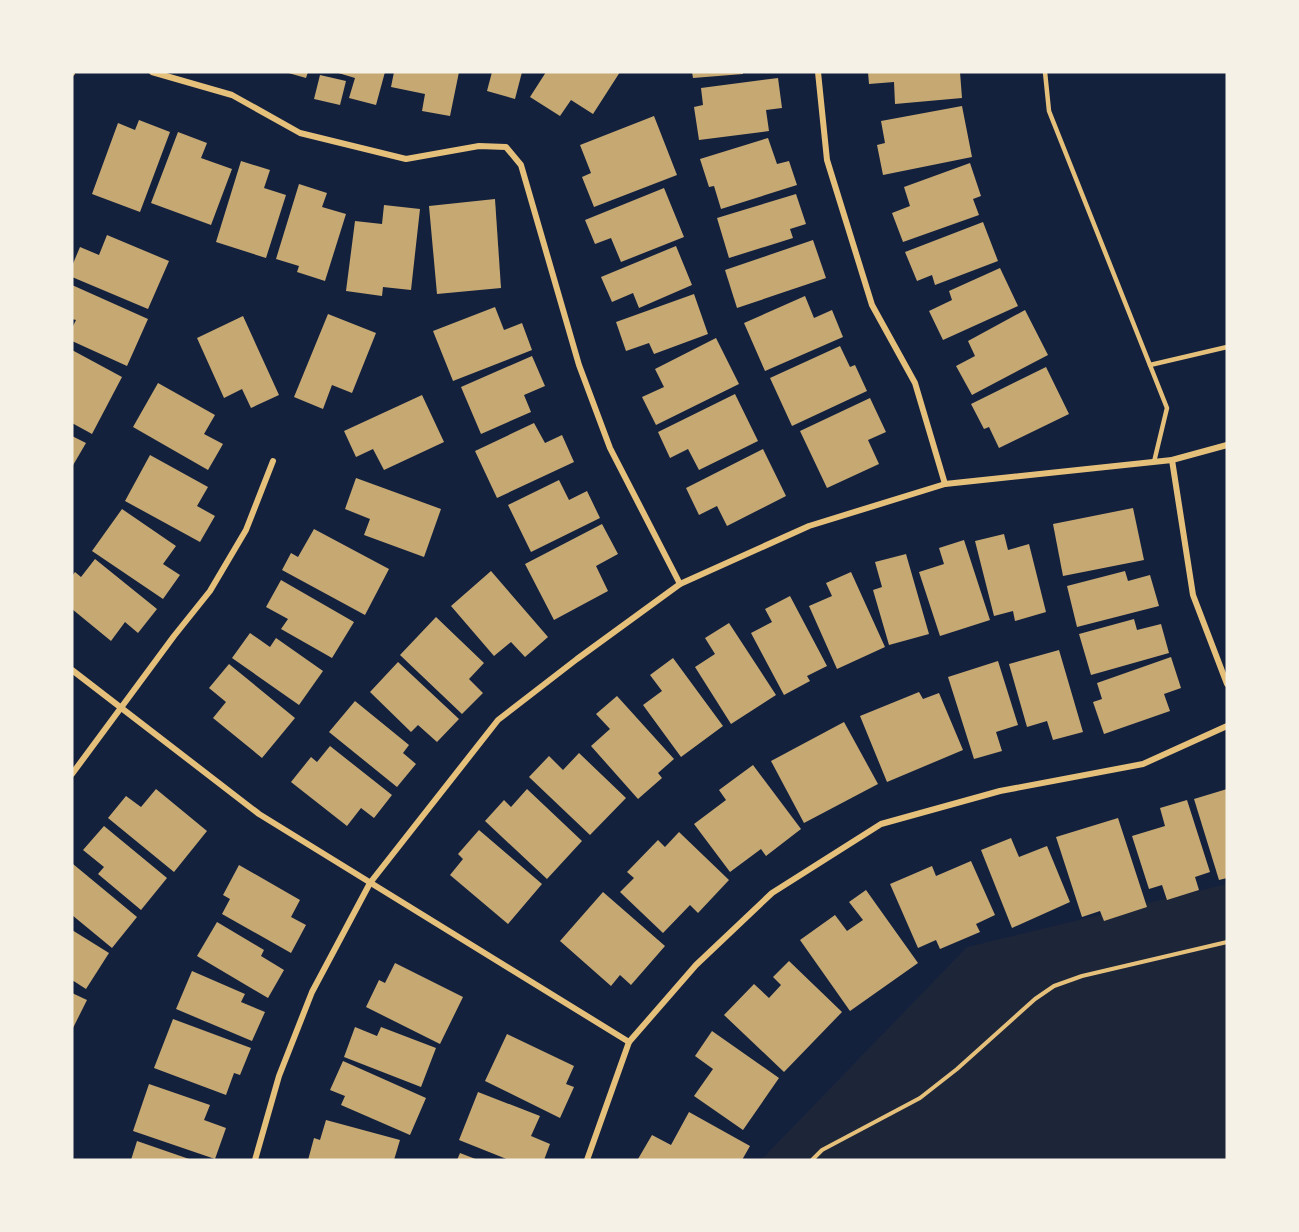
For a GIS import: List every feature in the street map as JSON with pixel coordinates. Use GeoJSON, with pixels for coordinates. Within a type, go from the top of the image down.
{"type":"FeatureCollection","features":[{"type":"Feature","properties":{"kind":"street"},"geometry":{"type":"LineString","coordinates":[[152,72],[232,95],[300,133],[406,159],[479,146],[506,147],[521,165],[579,365],[610,448],[680,584]]}},
{"type":"Feature","properties":{"kind":"street"},"geometry":{"type":"LineString","coordinates":[[818,72],[830,171],[872,305],[915,383],[945,484]]}},
{"type":"Feature","properties":{"kind":"street"},"geometry":{"type":"LineString","coordinates":[[255,1160],[279,1076],[312,992],[370,883],[498,720],[680,584],[809,526],[945,484],[1172,460],[1227,446]]}},
{"type":"Feature","properties":{"kind":"street"},"geometry":{"type":"LineString","coordinates":[[1172,460],[1193,595],[1227,684]]}},
{"type":"Feature","properties":{"kind":"street"},"geometry":{"type":"LineString","coordinates":[[72,774],[210,591],[246,530],[273,461]]}},
{"type":"Feature","properties":{"kind":"street"},"geometry":{"type":"LineString","coordinates":[[72,670],[122,706],[259,814],[629,1042]]}},
{"type":"Feature","properties":{"kind":"street"},"geometry":{"type":"LineString","coordinates":[[587,1160],[629,1042],[696,965],[772,893],[881,824],[1000,791],[1143,764],[1227,726]]}},
{"type":"Feature","properties":{"kind":"lane"},"geometry":{"type":"LineString","coordinates":[[1045,72],[1049,111],[1167,408],[1154,462]]}},
{"type":"Feature","properties":{"kind":"lane"},"geometry":{"type":"LineString","coordinates":[[1150,364],[1227,347]]}},
{"type":"Feature","properties":{"kind":"path"},"geometry":{"type":"LineString","coordinates":[[812,1160],[822,1150],[920,1098],[957,1069],[1035,999],[1054,986],[1082,976],[1227,942]]}},
{"type":"Feature","properties":{"kind":"shaded area"},"geometry":{"type":"Polygon","coordinates":[[[1227,884],[1227,1160],[761,1160],[967,947],[1227,884]]]}},
{"type":"Feature","properties":{"kind":"building"},"geometry":{"type":"Polygon","coordinates":[[[285,72],[308,72],[306,78],[285,72]]]}},
{"type":"Feature","properties":{"kind":"building"},"geometry":{"type":"Polygon","coordinates":[[[335,72],[385,72],[376,105],[349,98],[355,78],[335,72]]]}},
{"type":"Feature","properties":{"kind":"building"},"geometry":{"type":"Polygon","coordinates":[[[394,72],[459,72],[450,116],[422,111],[425,94],[391,87],[394,72]]]}},
{"type":"Feature","properties":{"kind":"building"},"geometry":{"type":"Polygon","coordinates":[[[492,72],[522,72],[515,99],[487,91],[492,72]]]}},
{"type":"Feature","properties":{"kind":"building"},"geometry":{"type":"Polygon","coordinates":[[[546,72],[620,72],[593,114],[571,100],[560,116],[530,97],[546,72]]]}},
{"type":"Feature","properties":{"kind":"building"},"geometry":{"type":"Polygon","coordinates":[[[692,72],[743,72],[743,74],[693,78],[692,72]]]}},
{"type":"Feature","properties":{"kind":"building"},"geometry":{"type":"Polygon","coordinates":[[[868,72],[960,72],[962,98],[895,104],[894,82],[869,84],[868,72]]]}},
{"type":"Feature","properties":{"kind":"building"},"geometry":{"type":"Polygon","coordinates":[[[320,75],[346,81],[340,105],[314,99],[320,75]]]}},
{"type":"Feature","properties":{"kind":"building"},"geometry":{"type":"Polygon","coordinates":[[[778,78],[782,108],[766,110],[769,131],[699,140],[694,107],[703,105],[701,88],[778,78]]]}},
{"type":"Feature","properties":{"kind":"building"},"geometry":{"type":"Polygon","coordinates":[[[962,106],[972,157],[883,175],[877,145],[885,143],[881,121],[962,106]]]}},
{"type":"Feature","properties":{"kind":"building"},"geometry":{"type":"Polygon","coordinates":[[[654,116],[677,175],[594,207],[582,177],[591,173],[580,145],[654,116]]]}},
{"type":"Feature","properties":{"kind":"building"},"geometry":{"type":"Polygon","coordinates":[[[139,120],[170,132],[140,212],[92,194],[118,123],[135,130],[139,120]]]}},
{"type":"Feature","properties":{"kind":"building"},"geometry":{"type":"Polygon","coordinates":[[[178,132],[207,143],[201,158],[232,169],[211,225],[151,203],[178,132]]]}},
{"type":"Feature","properties":{"kind":"building"},"geometry":{"type":"Polygon","coordinates":[[[768,138],[777,164],[789,161],[797,185],[721,209],[714,186],[709,187],[700,159],[768,138]]]}},
{"type":"Feature","properties":{"kind":"building"},"geometry":{"type":"Polygon","coordinates":[[[241,161],[270,170],[264,188],[286,195],[266,258],[216,242],[241,161]]]}},
{"type":"Feature","properties":{"kind":"building"},"geometry":{"type":"Polygon","coordinates":[[[970,163],[981,196],[973,199],[979,215],[903,242],[892,213],[910,206],[904,187],[970,163]]]}},
{"type":"Feature","properties":{"kind":"building"},"geometry":{"type":"Polygon","coordinates":[[[299,184],[327,193],[322,207],[346,214],[325,281],[297,272],[299,266],[276,259],[299,184]]]}},
{"type":"Feature","properties":{"kind":"building"},"geometry":{"type":"Polygon","coordinates":[[[664,188],[684,237],[621,262],[611,238],[595,244],[585,220],[664,188]]]}},
{"type":"Feature","properties":{"kind":"building"},"geometry":{"type":"Polygon","coordinates":[[[796,194],[806,224],[790,229],[793,238],[729,258],[717,218],[796,194]]]}},
{"type":"Feature","properties":{"kind":"building"},"geometry":{"type":"Polygon","coordinates":[[[495,199],[501,288],[437,294],[429,206],[495,199]]]}},
{"type":"Feature","properties":{"kind":"building"},"geometry":{"type":"Polygon","coordinates":[[[384,205],[420,209],[411,290],[383,287],[382,296],[346,291],[355,221],[382,224],[384,205]]]}},
{"type":"Feature","properties":{"kind":"building"},"geometry":{"type":"Polygon","coordinates":[[[983,222],[998,261],[935,285],[932,275],[917,281],[905,252],[983,222]]]}},
{"type":"Feature","properties":{"kind":"building"},"geometry":{"type":"Polygon","coordinates":[[[107,235],[169,261],[148,309],[72,277],[72,266],[80,247],[99,255],[107,235]]]}},
{"type":"Feature","properties":{"kind":"building"},"geometry":{"type":"Polygon","coordinates":[[[813,240],[826,278],[737,308],[725,270],[813,240]]]}},
{"type":"Feature","properties":{"kind":"building"},"geometry":{"type":"Polygon","coordinates":[[[676,246],[692,285],[639,308],[633,293],[612,302],[601,277],[676,246]]]}},
{"type":"Feature","properties":{"kind":"building"},"geometry":{"type":"Polygon","coordinates":[[[1000,268],[1018,306],[943,340],[929,311],[952,300],[949,291],[1000,268]]]}},
{"type":"Feature","properties":{"kind":"building"},"geometry":{"type":"Polygon","coordinates":[[[72,285],[148,319],[127,366],[72,341],[72,328],[76,320],[72,319],[72,285]]]}},
{"type":"Feature","properties":{"kind":"building"},"geometry":{"type":"Polygon","coordinates":[[[694,294],[708,334],[654,354],[649,343],[626,351],[616,322],[694,294]]]}},
{"type":"Feature","properties":{"kind":"building"},"geometry":{"type":"Polygon","coordinates":[[[805,296],[814,318],[832,310],[843,337],[765,371],[744,323],[805,296]]]}},
{"type":"Feature","properties":{"kind":"building"},"geometry":{"type":"Polygon","coordinates":[[[495,307],[504,330],[522,323],[532,350],[453,381],[433,331],[495,307]]]}},
{"type":"Feature","properties":{"kind":"building"},"geometry":{"type":"Polygon","coordinates":[[[1025,310],[1048,355],[972,395],[956,366],[975,356],[968,341],[1025,310]]]}},
{"type":"Feature","properties":{"kind":"building"},"geometry":{"type":"Polygon","coordinates":[[[328,314],[376,333],[352,393],[332,385],[323,409],[294,397],[328,314]]]}},
{"type":"Feature","properties":{"kind":"building"},"geometry":{"type":"Polygon","coordinates":[[[243,316],[279,395],[251,408],[242,389],[224,398],[197,338],[243,316]]]}},
{"type":"Feature","properties":{"kind":"building"},"geometry":{"type":"Polygon","coordinates":[[[716,338],[739,384],[656,425],[642,397],[664,387],[655,369],[716,338]]]}},
{"type":"Feature","properties":{"kind":"building"},"geometry":{"type":"Polygon","coordinates":[[[840,346],[850,367],[855,365],[867,391],[792,426],[770,378],[840,346]]]}},
{"type":"Feature","properties":{"kind":"building"},"geometry":{"type":"Polygon","coordinates":[[[72,350],[122,377],[92,434],[72,423],[72,350]]]}},
{"type":"Feature","properties":{"kind":"building"},"geometry":{"type":"Polygon","coordinates":[[[532,356],[545,386],[524,395],[531,412],[481,434],[461,387],[532,356]]]}},
{"type":"Feature","properties":{"kind":"building"},"geometry":{"type":"Polygon","coordinates":[[[1046,367],[1069,414],[999,448],[989,427],[984,429],[971,404],[1046,367]]]}},
{"type":"Feature","properties":{"kind":"building"},"geometry":{"type":"Polygon","coordinates":[[[158,383],[215,415],[204,434],[223,444],[208,470],[133,427],[158,383]]]}},
{"type":"Feature","properties":{"kind":"building"},"geometry":{"type":"Polygon","coordinates":[[[735,394],[758,441],[699,470],[688,449],[670,458],[658,432],[735,394]]]}},
{"type":"Feature","properties":{"kind":"building"},"geometry":{"type":"Polygon","coordinates":[[[422,395],[444,442],[384,470],[373,449],[356,457],[344,431],[422,395]]]}},
{"type":"Feature","properties":{"kind":"building"},"geometry":{"type":"Polygon","coordinates":[[[870,398],[886,432],[868,440],[879,464],[827,488],[800,431],[870,398]]]}},
{"type":"Feature","properties":{"kind":"building"},"geometry":{"type":"Polygon","coordinates":[[[534,423],[545,443],[562,435],[574,462],[497,498],[475,451],[534,423]]]}},
{"type":"Feature","properties":{"kind":"building"},"geometry":{"type":"Polygon","coordinates":[[[72,436],[86,443],[72,467],[72,436]]]}},
{"type":"Feature","properties":{"kind":"building"},"geometry":{"type":"Polygon","coordinates":[[[763,449],[786,496],[727,526],[717,506],[699,515],[686,488],[763,449]]]}},
{"type":"Feature","properties":{"kind":"building"},"geometry":{"type":"Polygon","coordinates":[[[150,455],[208,487],[197,506],[215,516],[200,542],[125,501],[150,455]]]}},
{"type":"Feature","properties":{"kind":"building"},"geometry":{"type":"Polygon","coordinates":[[[356,478],[441,509],[424,557],[364,535],[370,519],[345,509],[356,478]]]}},
{"type":"Feature","properties":{"kind":"building"},"geometry":{"type":"Polygon","coordinates":[[[559,480],[569,500],[587,491],[600,518],[531,552],[508,505],[559,480]]]}},
{"type":"Feature","properties":{"kind":"building"},"geometry":{"type":"Polygon","coordinates":[[[1133,508],[1144,560],[1063,576],[1053,524],[1133,508]]]}},
{"type":"Feature","properties":{"kind":"building"},"geometry":{"type":"Polygon","coordinates":[[[122,509],[176,546],[163,564],[180,575],[163,599],[92,551],[122,509]]]}},
{"type":"Feature","properties":{"kind":"building"},"geometry":{"type":"Polygon","coordinates":[[[602,524],[618,554],[596,566],[608,591],[554,620],[525,564],[602,524]]]}},
{"type":"Feature","properties":{"kind":"building"},"geometry":{"type":"Polygon","coordinates":[[[314,529],[389,569],[365,615],[282,570],[291,553],[298,557],[314,529]]]}},
{"type":"Feature","properties":{"kind":"building"},"geometry":{"type":"Polygon","coordinates":[[[1004,534],[1008,550],[1029,544],[1046,612],[1015,621],[1013,611],[994,616],[975,541],[1004,534]]]}},
{"type":"Feature","properties":{"kind":"building"},"geometry":{"type":"Polygon","coordinates":[[[964,540],[990,620],[940,636],[919,572],[944,564],[939,548],[964,540]]]}},
{"type":"Feature","properties":{"kind":"building"},"geometry":{"type":"Polygon","coordinates":[[[906,554],[929,634],[889,645],[873,590],[882,587],[875,562],[906,554]]]}},
{"type":"Feature","properties":{"kind":"building"},"geometry":{"type":"Polygon","coordinates":[[[95,559],[157,609],[138,633],[125,622],[111,641],[72,609],[72,576],[75,572],[81,577],[95,559]]]}},
{"type":"Feature","properties":{"kind":"building"},"geometry":{"type":"Polygon","coordinates":[[[491,571],[548,637],[525,657],[511,642],[494,656],[451,606],[491,571]]]}},
{"type":"Feature","properties":{"kind":"building"},"geometry":{"type":"Polygon","coordinates":[[[1125,571],[1128,581],[1150,575],[1159,606],[1077,627],[1067,586],[1125,571]]]}},
{"type":"Feature","properties":{"kind":"building"},"geometry":{"type":"Polygon","coordinates":[[[851,572],[885,647],[837,669],[809,606],[832,596],[826,583],[851,572]]]}},
{"type":"Feature","properties":{"kind":"building"},"geometry":{"type":"Polygon","coordinates":[[[281,580],[354,622],[332,658],[281,629],[288,619],[266,607],[281,580]]]}},
{"type":"Feature","properties":{"kind":"building"},"geometry":{"type":"Polygon","coordinates":[[[790,596],[827,666],[807,676],[810,681],[784,695],[751,633],[772,622],[765,609],[790,596]]]}},
{"type":"Feature","properties":{"kind":"building"},"geometry":{"type":"Polygon","coordinates":[[[436,617],[484,663],[469,679],[483,693],[462,714],[400,655],[436,617]]]}},
{"type":"Feature","properties":{"kind":"building"},"geometry":{"type":"Polygon","coordinates":[[[1134,619],[1137,630],[1161,624],[1169,653],[1091,675],[1079,634],[1134,619]]]}},
{"type":"Feature","properties":{"kind":"building"},"geometry":{"type":"Polygon","coordinates":[[[729,623],[776,695],[731,724],[695,667],[715,654],[705,638],[729,623]]]}},
{"type":"Feature","properties":{"kind":"building"},"geometry":{"type":"Polygon","coordinates":[[[250,633],[270,647],[276,638],[323,671],[299,705],[232,658],[250,633]]]}},
{"type":"Feature","properties":{"kind":"building"},"geometry":{"type":"Polygon","coordinates":[[[1059,650],[1083,732],[1053,740],[1047,721],[1027,727],[1009,664],[1059,650]]]}},
{"type":"Feature","properties":{"kind":"building"},"geometry":{"type":"Polygon","coordinates":[[[1171,657],[1181,688],[1164,694],[1170,711],[1104,734],[1093,702],[1102,699],[1097,683],[1171,657]]]}},
{"type":"Feature","properties":{"kind":"building"},"geometry":{"type":"Polygon","coordinates":[[[673,658],[723,726],[681,757],[643,705],[662,691],[650,675],[673,658]]]}},
{"type":"Feature","properties":{"kind":"building"},"geometry":{"type":"Polygon","coordinates":[[[998,661],[1018,725],[996,732],[1002,751],[974,759],[948,677],[998,661]]]}},
{"type":"Feature","properties":{"kind":"building"},"geometry":{"type":"Polygon","coordinates":[[[398,662],[459,719],[437,742],[418,725],[411,732],[370,692],[398,662]]]}},
{"type":"Feature","properties":{"kind":"building"},"geometry":{"type":"Polygon","coordinates":[[[229,664],[295,718],[262,758],[213,718],[226,702],[209,688],[229,664]]]}},
{"type":"Feature","properties":{"kind":"building"},"geometry":{"type":"Polygon","coordinates":[[[919,692],[923,699],[939,693],[963,750],[887,782],[860,716],[919,692]]]}},
{"type":"Feature","properties":{"kind":"building"},"geometry":{"type":"Polygon","coordinates":[[[617,696],[674,759],[658,773],[662,778],[638,799],[591,746],[610,729],[596,714],[617,696]]]}},
{"type":"Feature","properties":{"kind":"building"},"geometry":{"type":"Polygon","coordinates":[[[355,701],[409,745],[403,753],[416,764],[397,787],[329,732],[355,701]]]}},
{"type":"Feature","properties":{"kind":"building"},"geometry":{"type":"Polygon","coordinates":[[[844,722],[878,784],[804,823],[771,761],[844,722]]]}},
{"type":"Feature","properties":{"kind":"building"},"geometry":{"type":"Polygon","coordinates":[[[330,746],[392,795],[374,818],[361,808],[347,826],[291,782],[311,757],[317,762],[330,746]]]}},
{"type":"Feature","properties":{"kind":"building"},"geometry":{"type":"Polygon","coordinates":[[[579,753],[626,798],[590,835],[529,777],[549,756],[563,770],[579,753]]]}},
{"type":"Feature","properties":{"kind":"building"},"geometry":{"type":"Polygon","coordinates":[[[753,765],[801,829],[766,856],[761,849],[730,872],[694,824],[726,800],[719,790],[753,765]]]}},
{"type":"Feature","properties":{"kind":"building"},"geometry":{"type":"Polygon","coordinates":[[[156,789],[207,831],[174,872],[108,818],[126,796],[141,807],[156,789]]]}},
{"type":"Feature","properties":{"kind":"building"},"geometry":{"type":"Polygon","coordinates":[[[527,789],[582,841],[547,879],[485,821],[504,800],[511,807],[527,789]]]}},
{"type":"Feature","properties":{"kind":"building"},"geometry":{"type":"Polygon","coordinates":[[[1227,789],[1227,878],[1219,880],[1194,799],[1227,789]]]}},
{"type":"Feature","properties":{"kind":"building"},"geometry":{"type":"Polygon","coordinates":[[[1187,800],[1210,872],[1195,877],[1199,890],[1167,900],[1162,885],[1149,889],[1132,836],[1165,826],[1160,808],[1187,800]]]}},
{"type":"Feature","properties":{"kind":"building"},"geometry":{"type":"Polygon","coordinates":[[[1118,818],[1147,907],[1104,921],[1100,911],[1082,917],[1056,837],[1118,818]]]}},
{"type":"Feature","properties":{"kind":"building"},"geometry":{"type":"Polygon","coordinates":[[[104,826],[167,878],[141,910],[98,874],[104,867],[83,850],[104,826]]]}},
{"type":"Feature","properties":{"kind":"building"},"geometry":{"type":"Polygon","coordinates":[[[479,830],[542,884],[508,924],[450,875],[463,859],[458,854],[479,830]]]}},
{"type":"Feature","properties":{"kind":"building"},"geometry":{"type":"Polygon","coordinates":[[[679,832],[729,880],[698,913],[690,905],[663,933],[620,892],[634,878],[627,872],[658,840],[665,847],[679,832]]]}},
{"type":"Feature","properties":{"kind":"building"},"geometry":{"type":"Polygon","coordinates":[[[1011,838],[1019,857],[1047,846],[1070,902],[1012,928],[981,850],[1011,838]]]}},
{"type":"Feature","properties":{"kind":"building"},"geometry":{"type":"Polygon","coordinates":[[[971,861],[995,915],[976,924],[980,932],[940,949],[936,940],[918,948],[890,884],[932,866],[936,876],[971,861]]]}},
{"type":"Feature","properties":{"kind":"building"},"geometry":{"type":"Polygon","coordinates":[[[73,864],[137,917],[112,948],[72,915],[73,864]]]}},
{"type":"Feature","properties":{"kind":"building"},"geometry":{"type":"Polygon","coordinates":[[[239,865],[300,900],[291,917],[306,925],[291,953],[222,914],[230,899],[223,895],[239,865]]]}},
{"type":"Feature","properties":{"kind":"building"},"geometry":{"type":"Polygon","coordinates":[[[866,890],[918,963],[850,1011],[800,940],[835,915],[847,931],[863,920],[849,902],[866,890]]]}},
{"type":"Feature","properties":{"kind":"building"},"geometry":{"type":"Polygon","coordinates":[[[603,892],[665,946],[631,985],[620,975],[611,986],[560,941],[603,892]]]}},
{"type":"Feature","properties":{"kind":"building"},"geometry":{"type":"Polygon","coordinates":[[[217,922],[264,950],[261,956],[284,970],[268,998],[197,956],[217,922]]]}},
{"type":"Feature","properties":{"kind":"building"},"geometry":{"type":"Polygon","coordinates":[[[72,930],[109,953],[86,989],[72,980],[72,930]]]}},
{"type":"Feature","properties":{"kind":"building"},"geometry":{"type":"Polygon","coordinates":[[[789,961],[842,1012],[784,1072],[724,1015],[754,984],[769,998],[781,985],[773,977],[789,961]]]}},
{"type":"Feature","properties":{"kind":"building"},"geometry":{"type":"Polygon","coordinates":[[[395,963],[463,997],[440,1044],[366,1007],[379,980],[385,983],[395,963]]]}},
{"type":"Feature","properties":{"kind":"building"},"geometry":{"type":"Polygon","coordinates":[[[192,971],[245,994],[241,1002],[265,1012],[252,1041],[176,1009],[192,971]]]}},
{"type":"Feature","properties":{"kind":"building"},"geometry":{"type":"Polygon","coordinates":[[[72,993],[87,1000],[72,1030],[72,993]]]}},
{"type":"Feature","properties":{"kind":"building"},"geometry":{"type":"Polygon","coordinates":[[[173,1019],[251,1048],[240,1075],[234,1073],[226,1095],[154,1068],[173,1019]]]}},
{"type":"Feature","properties":{"kind":"building"},"geometry":{"type":"Polygon","coordinates":[[[355,1027],[377,1036],[381,1027],[436,1048],[421,1087],[344,1057],[355,1027]]]}},
{"type":"Feature","properties":{"kind":"building"},"geometry":{"type":"Polygon","coordinates":[[[712,1031],[779,1078],[743,1130],[694,1096],[713,1069],[695,1056],[712,1031]]]}},
{"type":"Feature","properties":{"kind":"building"},"geometry":{"type":"Polygon","coordinates":[[[507,1034],[574,1066],[566,1084],[574,1087],[560,1118],[485,1081],[507,1034]]]}},
{"type":"Feature","properties":{"kind":"building"},"geometry":{"type":"Polygon","coordinates":[[[343,1061],[426,1098],[410,1135],[341,1105],[345,1096],[330,1090],[343,1061]]]}},
{"type":"Feature","properties":{"kind":"building"},"geometry":{"type":"Polygon","coordinates":[[[149,1084],[210,1105],[204,1120],[226,1128],[215,1159],[133,1131],[149,1084]]]}},
{"type":"Feature","properties":{"kind":"building"},"geometry":{"type":"Polygon","coordinates":[[[478,1092],[540,1116],[531,1136],[550,1144],[544,1160],[509,1160],[459,1140],[478,1092]]]}},
{"type":"Feature","properties":{"kind":"building"},"geometry":{"type":"Polygon","coordinates":[[[689,1112],[750,1146],[742,1160],[638,1159],[652,1135],[671,1145],[689,1112]]]}},
{"type":"Feature","properties":{"kind":"building"},"geometry":{"type":"Polygon","coordinates":[[[326,1120],[400,1140],[394,1160],[308,1160],[314,1138],[320,1140],[326,1120]]]}},
{"type":"Feature","properties":{"kind":"building"},"geometry":{"type":"Polygon","coordinates":[[[137,1141],[192,1160],[131,1160],[137,1141]]]}},
{"type":"Feature","properties":{"kind":"building"},"geometry":{"type":"Polygon","coordinates":[[[460,1153],[478,1160],[457,1160],[460,1153]]]}}]}
